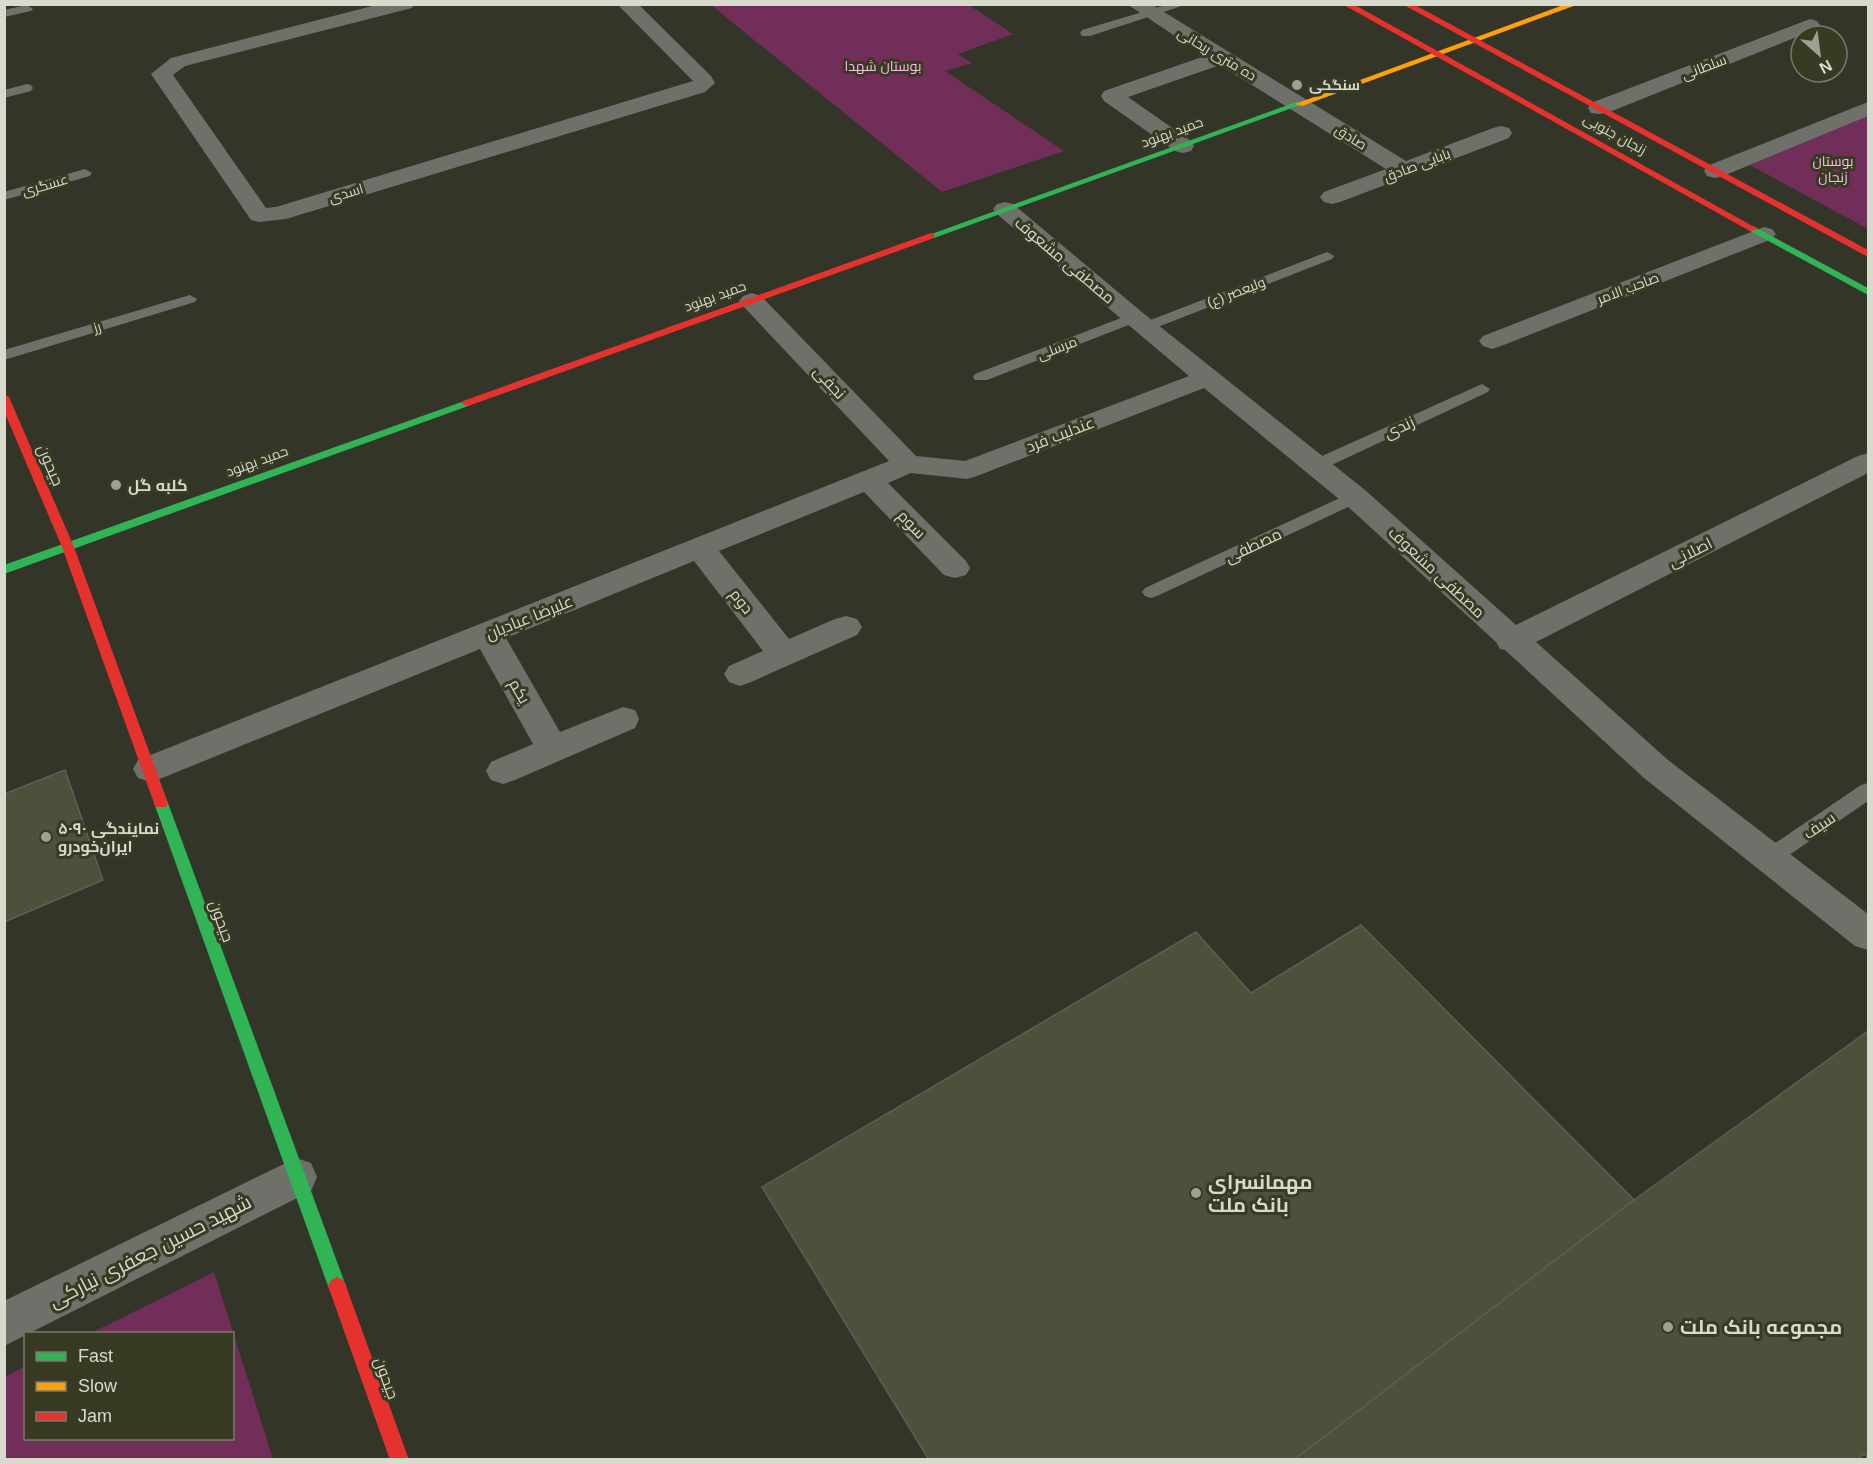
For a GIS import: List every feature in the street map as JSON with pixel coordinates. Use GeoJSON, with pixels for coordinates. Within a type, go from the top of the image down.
{"type":"FeatureCollection","features":[{"type":"Feature","properties":{"kind":"street","name":"اسدی"},"geometry":{"type":"LineString","coordinates":[[405,4],[374,8],[178,62],[161,74],[259,216],[278,214],[698,88],[704,84],[704,80],[626,4]]}},
{"type":"Feature","properties":{"kind":"street","name":"زنجان جنوبی"},"geometry":{"type":"LineString","coordinates":[[1346,4],[1869,292]]}},
{"type":"Feature","properties":{"kind":"street","name":"زنجان جنوبی"},"geometry":{"type":"LineString","coordinates":[[1407,4],[1869,254]]}},
{"type":"Feature","properties":{"kind":"street"},"geometry":{"type":"LineString","coordinates":[[1474,41],[1575,4]]}},
{"type":"Feature","properties":{"kind":"street","name":"ده متری ریحانی"},"geometry":{"type":"LineString","coordinates":[[1144,9],[1299,104]]}},
{"type":"Feature","properties":{"kind":"street","name":"سلطانی"},"geometry":{"type":"LineString","coordinates":[[1599,108],[1789,33]]}},
{"type":"Feature","properties":{"kind":"street","name":"حمید بهنود"},"geometry":{"type":"LineString","coordinates":[[4,570],[1474,41]]}},
{"type":"Feature","properties":{"kind":"street"},"geometry":{"type":"LineString","coordinates":[[1183,146],[1113,96],[1222,57]]}},
{"type":"Feature","properties":{"kind":"street","name":"صادق"},"geometry":{"type":"LineString","coordinates":[[1299,104],[1404,170]]}},
{"type":"Feature","properties":{"kind":"street"},"geometry":{"type":"LineString","coordinates":[[1715,171],[1869,108]]}},
{"type":"Feature","properties":{"kind":"street","name":"بابایی صادق"},"geometry":{"type":"LineString","coordinates":[[1332,197],[1501,133]]}},
{"type":"Feature","properties":{"kind":"street","name":"مصطفی مشعوف"},"geometry":{"type":"LineString","coordinates":[[1005,209],[1139,323],[1209,377],[1355,497],[1511,641],[1656,769],[1869,935]]}},
{"type":"Feature","properties":{"kind":"street","name":"صاحب الامر"},"geometry":{"type":"LineString","coordinates":[[1492,341],[1764,234]]}},
{"type":"Feature","properties":{"kind":"street","name":"نجفی"},"geometry":{"type":"LineString","coordinates":[[752,300],[908,464]]}},
{"type":"Feature","properties":{"kind":"street","name":"عندلیب فرد"},"geometry":{"type":"LineString","coordinates":[[908,464],[967,470],[1209,377]]}},
{"type":"Feature","properties":{"kind":"street","name":"جیحون"},"geometry":{"type":"LineString","coordinates":[[4,397],[68,547],[400,1460]]}},
{"type":"Feature","properties":{"kind":"street","name":"اصلانی"},"geometry":{"type":"LineString","coordinates":[[1511,641],[1869,462]]}},
{"type":"Feature","properties":{"kind":"street","name":"علیرضا عبادیان"},"geometry":{"type":"LineString","coordinates":[[150,769],[908,464]]}},
{"type":"Feature","properties":{"kind":"street","name":"سوم"},"geometry":{"type":"LineString","coordinates":[[869,480],[955,568]]}},
{"type":"Feature","properties":{"kind":"street","name":"دوم"},"geometry":{"type":"LineString","coordinates":[[700,548],[784,655]]}},
{"type":"Feature","properties":{"kind":"street"},"geometry":{"type":"LineString","coordinates":[[740,674],[846,627]]}},
{"type":"Feature","properties":{"kind":"street","name":"یکم"},"geometry":{"type":"LineString","coordinates":[[487,633],[553,749]]}},
{"type":"Feature","properties":{"kind":"street"},"geometry":{"type":"LineString","coordinates":[[503,771],[622,719]]}},
{"type":"Feature","properties":{"kind":"street","name":"شهید حسین جعفری نیارکی"},"geometry":{"type":"LineString","coordinates":[[4,1324],[296,1178]]}},
{"type":"Feature","properties":{"kind":"lane"},"geometry":{"type":"LineString","coordinates":[[1086,33],[1144,9],[1183,4]]}},
{"type":"Feature","properties":{"kind":"lane"},"geometry":{"type":"LineString","coordinates":[[4,14],[27,9]]}},
{"type":"Feature","properties":{"kind":"lane"},"geometry":{"type":"LineString","coordinates":[[4,94],[27,88]]}},
{"type":"Feature","properties":{"kind":"lane","name":"عسگری"},"geometry":{"type":"LineString","coordinates":[[4,196],[85,173]]}},
{"type":"Feature","properties":{"kind":"lane","name":"ولیعصر (ع)"},"geometry":{"type":"LineString","coordinates":[[1139,323],[1327,256]]}},
{"type":"Feature","properties":{"kind":"lane","name":"رز"},"geometry":{"type":"LineString","coordinates":[[4,355],[190,299]]}},
{"type":"Feature","properties":{"kind":"lane","name":"مرسلی"},"geometry":{"type":"LineString","coordinates":[[981,377],[1139,323]]}},
{"type":"Feature","properties":{"kind":"lane","name":"زندی"},"geometry":{"type":"LineString","coordinates":[[1317,465],[1482,389]]}},
{"type":"Feature","properties":{"kind":"lane","name":"مصطفی"},"geometry":{"type":"LineString","coordinates":[[1151,592],[1355,497]]}},
{"type":"Feature","properties":{"kind":"lane","name":"سیف"},"geometry":{"type":"LineString","coordinates":[[1769,858],[1869,791]]}},
{"type":"Feature","properties":{"kind":"green space","name":"بوستان شهدا"},"geometry":{"type":"Polygon","coordinates":[[[711,5],[969,5],[1013,34],[958,54],[972,63],[945,71],[1064,151],[942,192],[711,5]]]}},
{"type":"Feature","properties":{"kind":"green space","name":"بوستان زنجان"},"geometry":{"type":"Polygon","coordinates":[[[1868,115],[1868,229],[1750,165],[1868,115]]]}},
{"type":"Feature","properties":{"kind":"green space"},"geometry":{"type":"Polygon","coordinates":[[[214,1272],[233,1332],[93,1332],[214,1272]]]}},
{"type":"Feature","properties":{"kind":"green space"},"geometry":{"type":"Polygon","coordinates":[[[234,1335],[273,1459],[5,1459],[5,1377],[24,1367],[24,1440],[234,1440],[234,1335]]]}},
{"type":"Feature","properties":{"kind":"building","name":"نمایندگی ۵۰۹۰ ایران‌خودرو"},"geometry":{"type":"Polygon","coordinates":[[[65,770],[103,880],[4,922],[4,794],[65,770]]]}},
{"type":"Feature","properties":{"kind":"building","name":"مهمانسرای بانک ملت"},"geometry":{"type":"Polygon","coordinates":[[[1361,925],[1634,1200],[1294,1460],[929,1460],[762,1187],[1196,932],[1251,993],[1361,925]]]}},
{"type":"Feature","properties":{"kind":"building","name":"مجموعه بانک ملت"},"geometry":{"type":"Polygon","coordinates":[[[1868,1031],[1868,1458],[1864,1454],[1857,1460],[1294,1460],[1634,1200],[1868,1031]]]}},
{"type":"Feature","properties":{"kind":"traffic: fast"},"geometry":{"type":"LineString","coordinates":[[931,236],[1299,104]]}},
{"type":"Feature","properties":{"kind":"traffic: fast"},"geometry":{"type":"LineString","coordinates":[[1753,229],[1868,292]]}},
{"type":"Feature","properties":{"kind":"traffic: fast"},"geometry":{"type":"LineString","coordinates":[[4,570],[467,403]]}},
{"type":"Feature","properties":{"kind":"traffic: fast"},"geometry":{"type":"LineString","coordinates":[[161,803],[337,1286]]}},
{"type":"Feature","properties":{"kind":"traffic: slow"},"geometry":{"type":"LineString","coordinates":[[1299,104],[1575,4]]}},
{"type":"Feature","properties":{"kind":"traffic: jam"},"geometry":{"type":"LineString","coordinates":[[1346,4],[1753,229]]}},
{"type":"Feature","properties":{"kind":"traffic: jam"},"geometry":{"type":"LineString","coordinates":[[1406,4],[1868,254]]}},
{"type":"Feature","properties":{"kind":"traffic: jam"},"geometry":{"type":"LineString","coordinates":[[467,403],[931,236]]}},
{"type":"Feature","properties":{"kind":"traffic: jam"},"geometry":{"type":"LineString","coordinates":[[4,397],[68,547],[161,803]]}},
{"type":"Feature","properties":{"kind":"traffic: jam"},"geometry":{"type":"LineString","coordinates":[[337,1286],[400,1460]]}},
{"type":"Feature","properties":{"kind":"place","name":"سنگکی"},"geometry":{"type":"Point","coordinates":[1297,85]}},
{"type":"Feature","properties":{"kind":"place","name":"کلبه گل"},"geometry":{"type":"Point","coordinates":[116,485]}},
{"type":"Feature","properties":{"kind":"place","name":"نمایندگی ۵۰۹۰ ایران‌خودرو"},"geometry":{"type":"Point","coordinates":[46,837]}},
{"type":"Feature","properties":{"kind":"place","name":"مهمانسرای بانک ملت"},"geometry":{"type":"Point","coordinates":[1196,1193]}},
{"type":"Feature","properties":{"kind":"place","name":"مجموعه بانک ملت"},"geometry":{"type":"Point","coordinates":[1668,1327]}}]}
